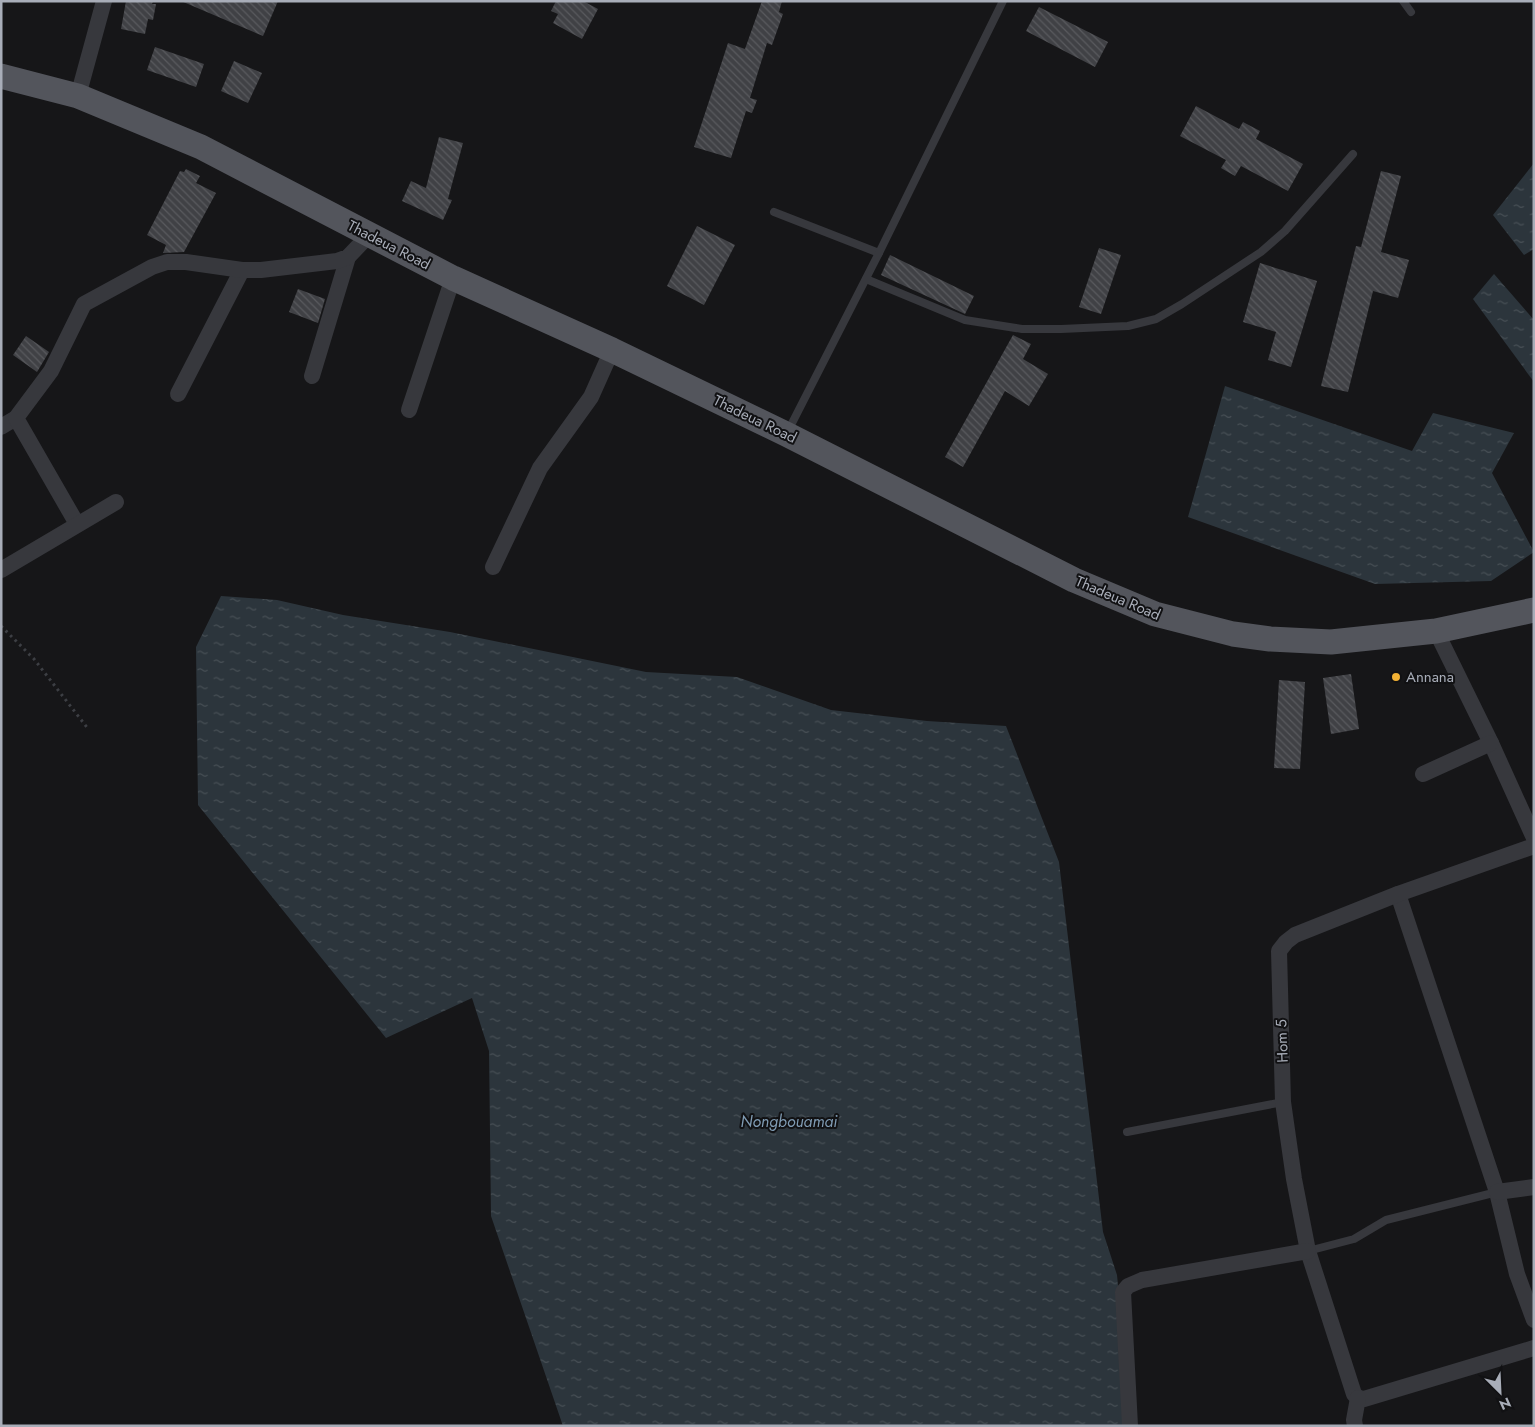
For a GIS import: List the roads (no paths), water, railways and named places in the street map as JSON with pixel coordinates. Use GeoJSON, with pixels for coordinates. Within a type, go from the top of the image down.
{"type":"FeatureCollection","features":[{"type":"Feature","properties":{"kind":"main road","name":"Thadeua Road"},"geometry":{"type":"LineString","coordinates":[[1,76],[78,96],[201,147],[453,278],[612,350],[786,434],[1074,580],[1155,614],[1234,634],[1302,641],[1356,640],[1436,631],[1534,610]]}},
{"type":"Feature","properties":{"kind":"street"},"geometry":{"type":"LineString","coordinates":[[78,96],[104,1]]}},
{"type":"Feature","properties":{"kind":"street"},"geometry":{"type":"LineString","coordinates":[[312,376],[348,257],[369,235]]}},
{"type":"Feature","properties":{"kind":"street"},"geometry":{"type":"LineString","coordinates":[[1,427],[16,418],[51,371],[84,304],[167,262],[186,262],[242,270],[261,270],[336,261],[348,257]]}},
{"type":"Feature","properties":{"kind":"street"},"geometry":{"type":"LineString","coordinates":[[178,394],[242,270]]}},
{"type":"Feature","properties":{"kind":"street"},"geometry":{"type":"LineString","coordinates":[[409,410],[453,278]]}},
{"type":"Feature","properties":{"kind":"street"},"geometry":{"type":"LineString","coordinates":[[493,567],[540,468],[591,397],[612,350]]}},
{"type":"Feature","properties":{"kind":"street"},"geometry":{"type":"LineString","coordinates":[[16,418],[77,524]]}},
{"type":"Feature","properties":{"kind":"street"},"geometry":{"type":"LineString","coordinates":[[1,570],[116,502]]}},
{"type":"Feature","properties":{"kind":"street"},"geometry":{"type":"LineString","coordinates":[[1436,631],[1491,743],[1534,838]]}},
{"type":"Feature","properties":{"kind":"street"},"geometry":{"type":"LineString","coordinates":[[1423,774],[1491,743]]}},
{"type":"Feature","properties":{"kind":"street","name":"Hom 5"},"geometry":{"type":"LineString","coordinates":[[1358,1398],[1354,1394],[1308,1251],[1294,1179],[1284,1102],[1279,951],[1295,935],[1398,894],[1534,846]]}},
{"type":"Feature","properties":{"kind":"street"},"geometry":{"type":"LineString","coordinates":[[1398,894],[1497,1192],[1517,1274],[1534,1320]]}},
{"type":"Feature","properties":{"kind":"street"},"geometry":{"type":"LineString","coordinates":[[1497,1192],[1534,1187]]}},
{"type":"Feature","properties":{"kind":"street"},"geometry":{"type":"LineString","coordinates":[[1130,1426],[1123,1292],[1128,1286],[1142,1280],[1308,1251]]}},
{"type":"Feature","properties":{"kind":"street"},"geometry":{"type":"LineString","coordinates":[[1355,1426],[1354,1420],[1358,1398],[1364,1398],[1534,1348]]}},
{"type":"Feature","properties":{"kind":"lane"},"geometry":{"type":"LineString","coordinates":[[786,434],[866,279],[1003,1]]}},
{"type":"Feature","properties":{"kind":"lane"},"geometry":{"type":"LineString","coordinates":[[1403,1],[1411,12]]}},
{"type":"Feature","properties":{"kind":"lane"},"geometry":{"type":"LineString","coordinates":[[866,279],[965,320],[1022,328],[1128,326],[1156,318],[1182,304],[1261,252],[1284,230],[1353,154]]}},
{"type":"Feature","properties":{"kind":"lane"},"geometry":{"type":"LineString","coordinates":[[774,212],[879,253]]}},
{"type":"Feature","properties":{"kind":"lane"},"geometry":{"type":"LineString","coordinates":[[1127,1132],[1284,1102]]}},
{"type":"Feature","properties":{"kind":"lane"},"geometry":{"type":"LineString","coordinates":[[1308,1251],[1354,1239],[1386,1220],[1497,1192]]}},
{"type":"Feature","properties":{"kind":"water"},"geometry":{"type":"Polygon","coordinates":[[[1534,163],[1534,249],[1524,255],[1493,215],[1534,163]]]}},
{"type":"Feature","properties":{"kind":"water"},"geometry":{"type":"Polygon","coordinates":[[[1494,274],[1534,320],[1534,382],[1473,299],[1494,274]]]}},
{"type":"Feature","properties":{"kind":"water"},"geometry":{"type":"Polygon","coordinates":[[[1225,386],[1412,451],[1433,413],[1514,433],[1492,473],[1534,552],[1491,581],[1375,584],[1188,517],[1225,386]]]}},
{"type":"Feature","properties":{"kind":"water","name":"Nongbouamai"},"geometry":{"type":"Polygon","coordinates":[[[221,596],[277,600],[343,615],[450,632],[646,672],[737,677],[831,710],[927,721],[1006,726],[1059,862],[1103,1232],[1117,1275],[1121,1316],[1124,1426],[563,1426],[491,1216],[489,1051],[472,998],[386,1038],[198,805],[196,647],[221,596]]]}},
{"type":"Feature","properties":{"kind":"place","name":"Annana"},"geometry":{"type":"Point","coordinates":[1396,677]}}]}
